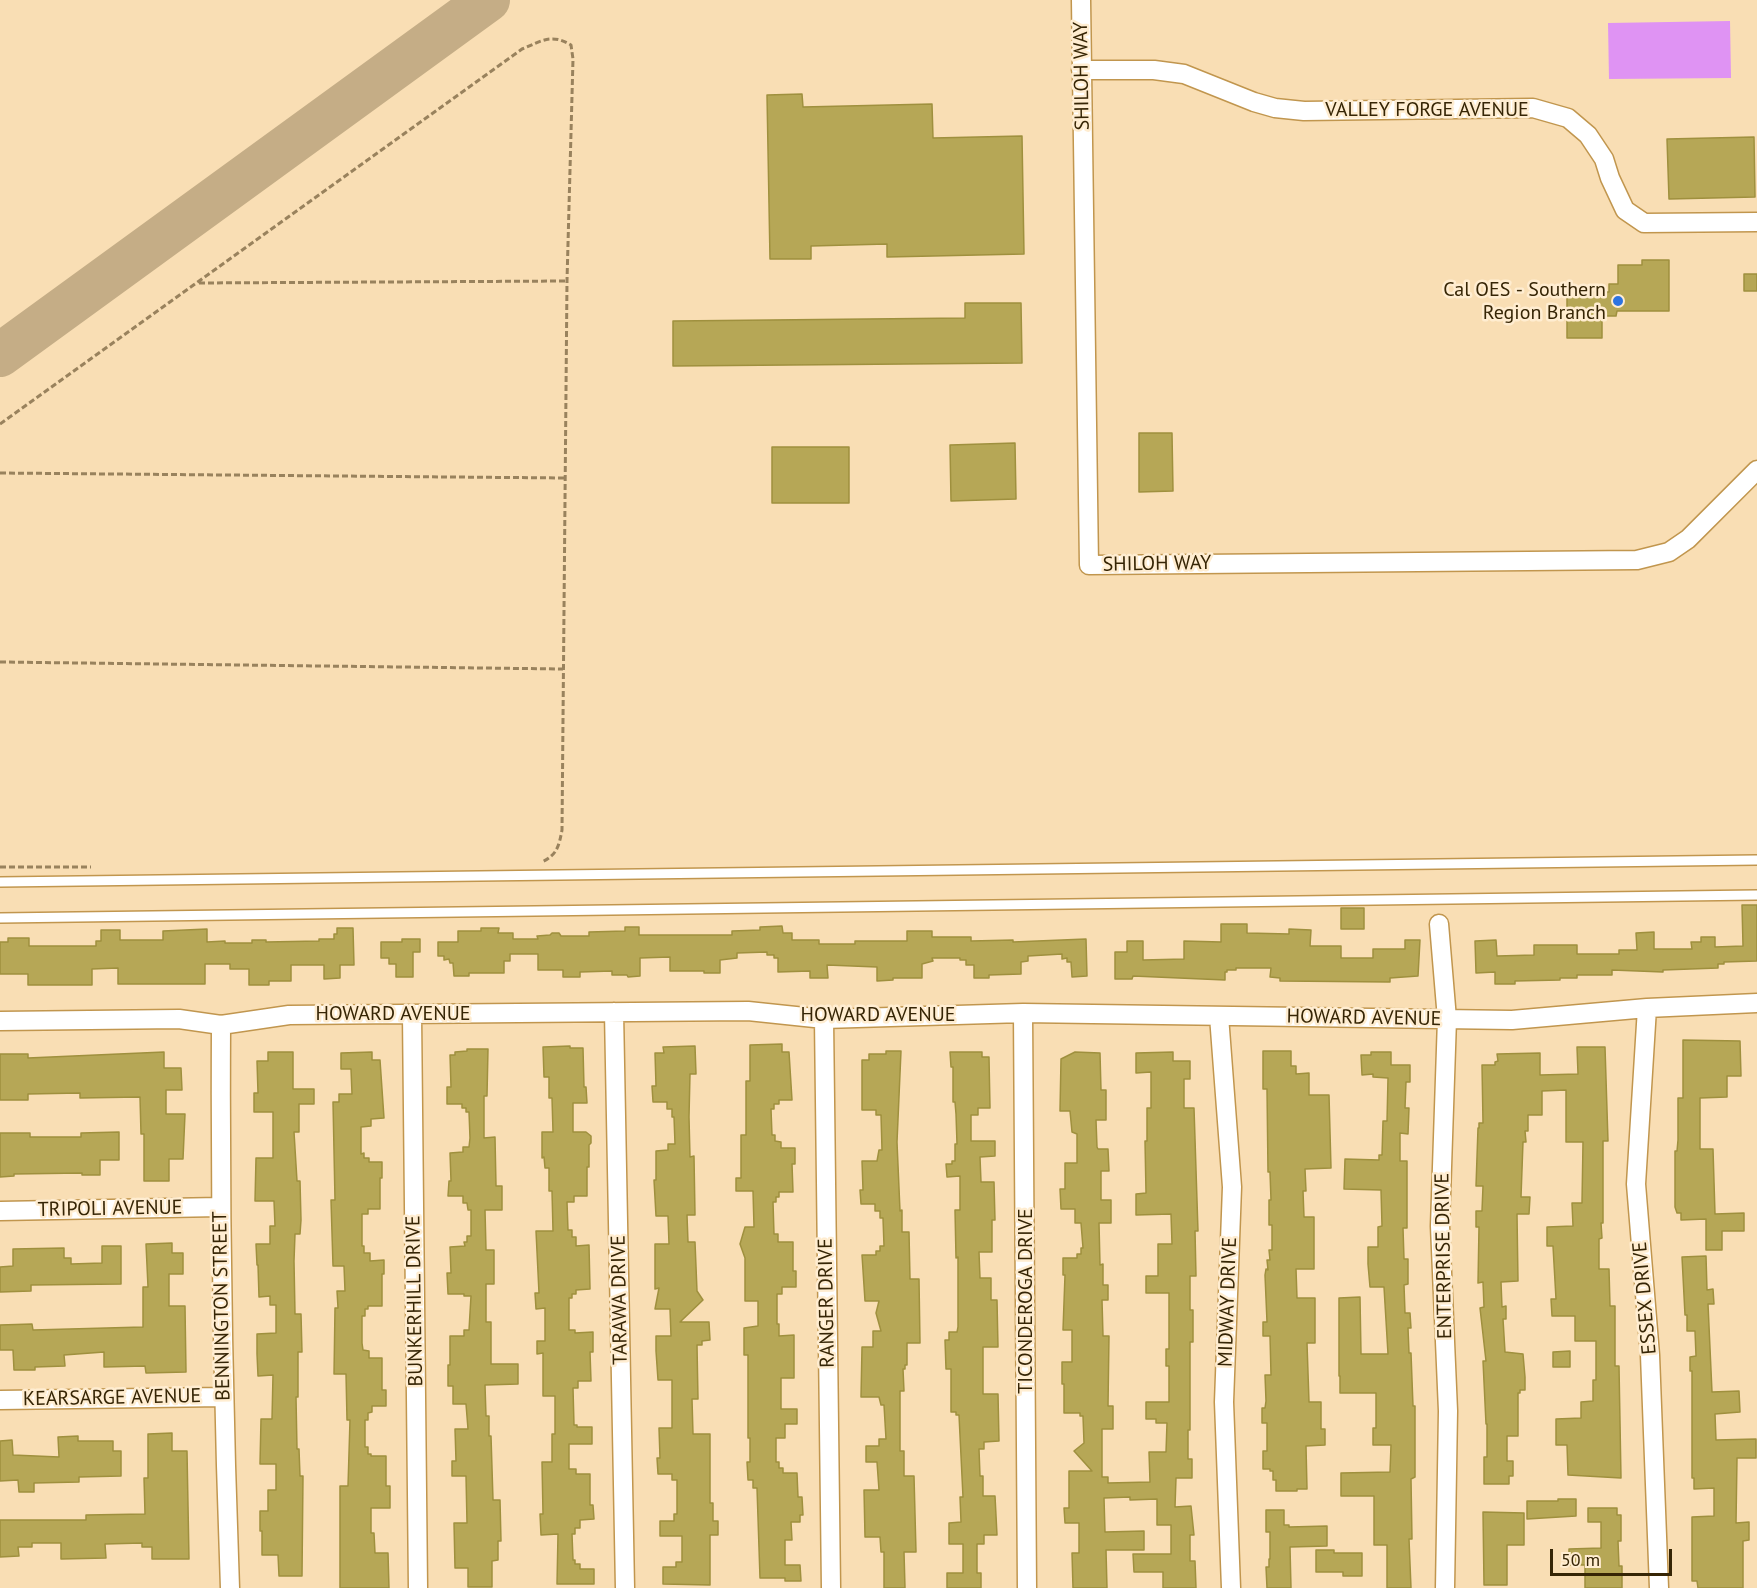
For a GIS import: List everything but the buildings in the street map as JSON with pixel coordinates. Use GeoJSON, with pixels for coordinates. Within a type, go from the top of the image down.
{"type":"FeatureCollection","features":[{"type":"Feature","properties":{"kind":"street","name":"SHILOH WAY"},"geometry":{"type":"LineString","coordinates":[[1081,0],[1089,565],[1637,560],[1669,552],[1688,539],[1757,470]]}},
{"type":"Feature","properties":{"kind":"street","name":"VALLEY FORGE AVENUE"},"geometry":{"type":"LineString","coordinates":[[1081,70],[1154,70],[1184,75],[1254,102],[1275,108],[1304,111],[1533,108],[1568,118],[1588,135],[1604,159],[1625,210],[1644,223],[1757,222]]}},
{"type":"Feature","properties":{"kind":"street","name":"ENTERPRISE DRIVE"},"geometry":{"type":"LineString","coordinates":[[1439,924],[1447,1019],[1440,1226],[1448,1411],[1445,1588]]}},
{"type":"Feature","properties":{"kind":"street","name":"HOWARD AVENUE"},"geometry":{"type":"LineString","coordinates":[[0,1021],[179,1019],[221,1025],[289,1015],[748,1011],[824,1018],[1023,1013],[1512,1020],[1647,1008],[1757,1003]]}},
{"type":"Feature","properties":{"kind":"street","name":"ESSEX DRIVE"},"geometry":{"type":"LineString","coordinates":[[1647,1008],[1636,1184],[1650,1355],[1659,1588]]}},
{"type":"Feature","properties":{"kind":"street","name":"TARAWA DRIVE"},"geometry":{"type":"LineString","coordinates":[[614,1012],[625,1588]]}},
{"type":"Feature","properties":{"kind":"street","name":"TICONDEROGA DRIVE"},"geometry":{"type":"LineString","coordinates":[[1023,1013],[1027,1588]]}},
{"type":"Feature","properties":{"kind":"street","name":"BUNKERHILL DRIVE"},"geometry":{"type":"LineString","coordinates":[[411,1014],[418,1588]]}},
{"type":"Feature","properties":{"kind":"street","name":"MIDWAY DRIVE"},"geometry":{"type":"LineString","coordinates":[[1219,1016],[1232,1187],[1224,1402],[1231,1588]]}},
{"type":"Feature","properties":{"kind":"street","name":"RANGER DRIVE"},"geometry":{"type":"LineString","coordinates":[[824,1018],[831,1588]]}},
{"type":"Feature","properties":{"kind":"street","name":"BENNINGTON STREET"},"geometry":{"type":"LineString","coordinates":[[221,1025],[220,1207],[223,1397],[230,1588]]}},
{"type":"Feature","properties":{"kind":"street","name":"TRIPOLI AVENUE"},"geometry":{"type":"LineString","coordinates":[[0,1211],[220,1207]]}},
{"type":"Feature","properties":{"kind":"street","name":"KEARSARGE AVENUE"},"geometry":{"type":"LineString","coordinates":[[0,1400],[223,1397]]}},
{"type":"Feature","properties":{"kind":"lane"},"geometry":{"type":"LineString","coordinates":[[0,882],[1757,860]]}},
{"type":"Feature","properties":{"kind":"lane"},"geometry":{"type":"LineString","coordinates":[[0,918],[1757,895]]}},
{"type":"Feature","properties":{"kind":"path"},"geometry":{"type":"LineString","coordinates":[[0,424],[522,49],[547,38],[560,38],[571,45],[573,59],[567,281],[562,830],[559,845],[551,858],[541,863]]}},
{"type":"Feature","properties":{"kind":"path"},"geometry":{"type":"LineString","coordinates":[[198,283],[567,281]]}},
{"type":"Feature","properties":{"kind":"path"},"geometry":{"type":"LineString","coordinates":[[0,473],[565,477]]}},
{"type":"Feature","properties":{"kind":"path"},"geometry":{"type":"LineString","coordinates":[[0,662],[563,669]]}},
{"type":"Feature","properties":{"kind":"path"},"geometry":{"type":"LineString","coordinates":[[0,867],[96,867]]}},
{"type":"Feature","properties":{"kind":"shaded area"},"geometry":{"type":"Polygon","coordinates":[[[1730,21],[1731,78],[1609,79],[1608,23],[1730,21]]]}},
{"type":"Feature","properties":{"kind":"taxiway"},"geometry":{"type":"LineString","coordinates":[[0,355],[488,0]]}},
{"type":"Feature","properties":{"kind":"place","name":"Cal OES - Southern Region Branch"},"geometry":{"type":"Point","coordinates":[1618,301]}}]}
